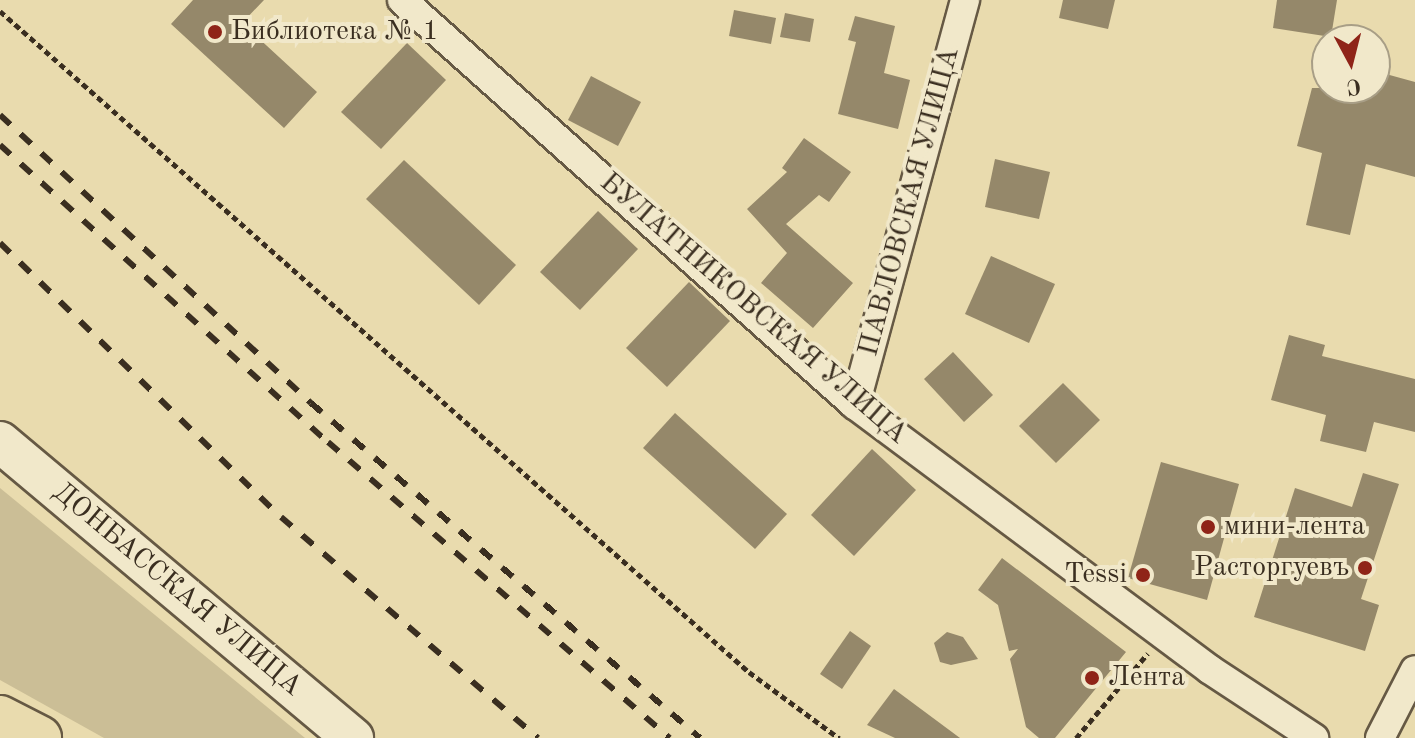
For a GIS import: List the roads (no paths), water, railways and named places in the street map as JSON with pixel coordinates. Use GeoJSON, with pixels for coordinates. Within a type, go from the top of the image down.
{"type":"FeatureCollection","features":[{"type":"Feature","properties":{"kind":"highway"},"geometry":{"type":"LineString","coordinates":[[0,718],[39,738]]}},
{"type":"Feature","properties":{"kind":"street","name":"БУЛАТНИКОВСКАЯ УЛИЦА"},"geometry":{"type":"LineString","coordinates":[[402,0],[855,405],[1163,635],[1314,738]]}},
{"type":"Feature","properties":{"kind":"street","name":"ПАВЛОВСКАЯ УЛИЦА"},"geometry":{"type":"LineString","coordinates":[[855,405],[965,0]]}},
{"type":"Feature","properties":{"kind":"street","name":"ДОНБАССКАЯ УЛИЦА"},"geometry":{"type":"LineString","coordinates":[[0,442],[353,738]]}},
{"type":"Feature","properties":{"kind":"street"},"geometry":{"type":"LineString","coordinates":[[1380,738],[1415,670]]}},
{"type":"Feature","properties":{"kind":"railway"},"geometry":{"type":"LineString","coordinates":[[0,115],[311,403],[700,738]]}},
{"type":"Feature","properties":{"kind":"railway"},"geometry":{"type":"LineString","coordinates":[[0,145],[328,442],[670,738]]}},
{"type":"Feature","properties":{"kind":"railway"},"geometry":{"type":"LineString","coordinates":[[0,243],[281,517],[538,738]]}},
{"type":"Feature","properties":{"kind":"place","name":"Библиотека № 1"},"geometry":{"type":"Point","coordinates":[215,32]}},
{"type":"Feature","properties":{"kind":"place","name":"мини-лента"},"geometry":{"type":"Point","coordinates":[1208,527]}},
{"type":"Feature","properties":{"kind":"place","name":"Расторгуевъ"},"geometry":{"type":"Point","coordinates":[1365,568]}},
{"type":"Feature","properties":{"kind":"place","name":"Tessi"},"geometry":{"type":"Point","coordinates":[1143,575]}},
{"type":"Feature","properties":{"kind":"place","name":"Лента"},"geometry":{"type":"Point","coordinates":[1092,678]}}]}
